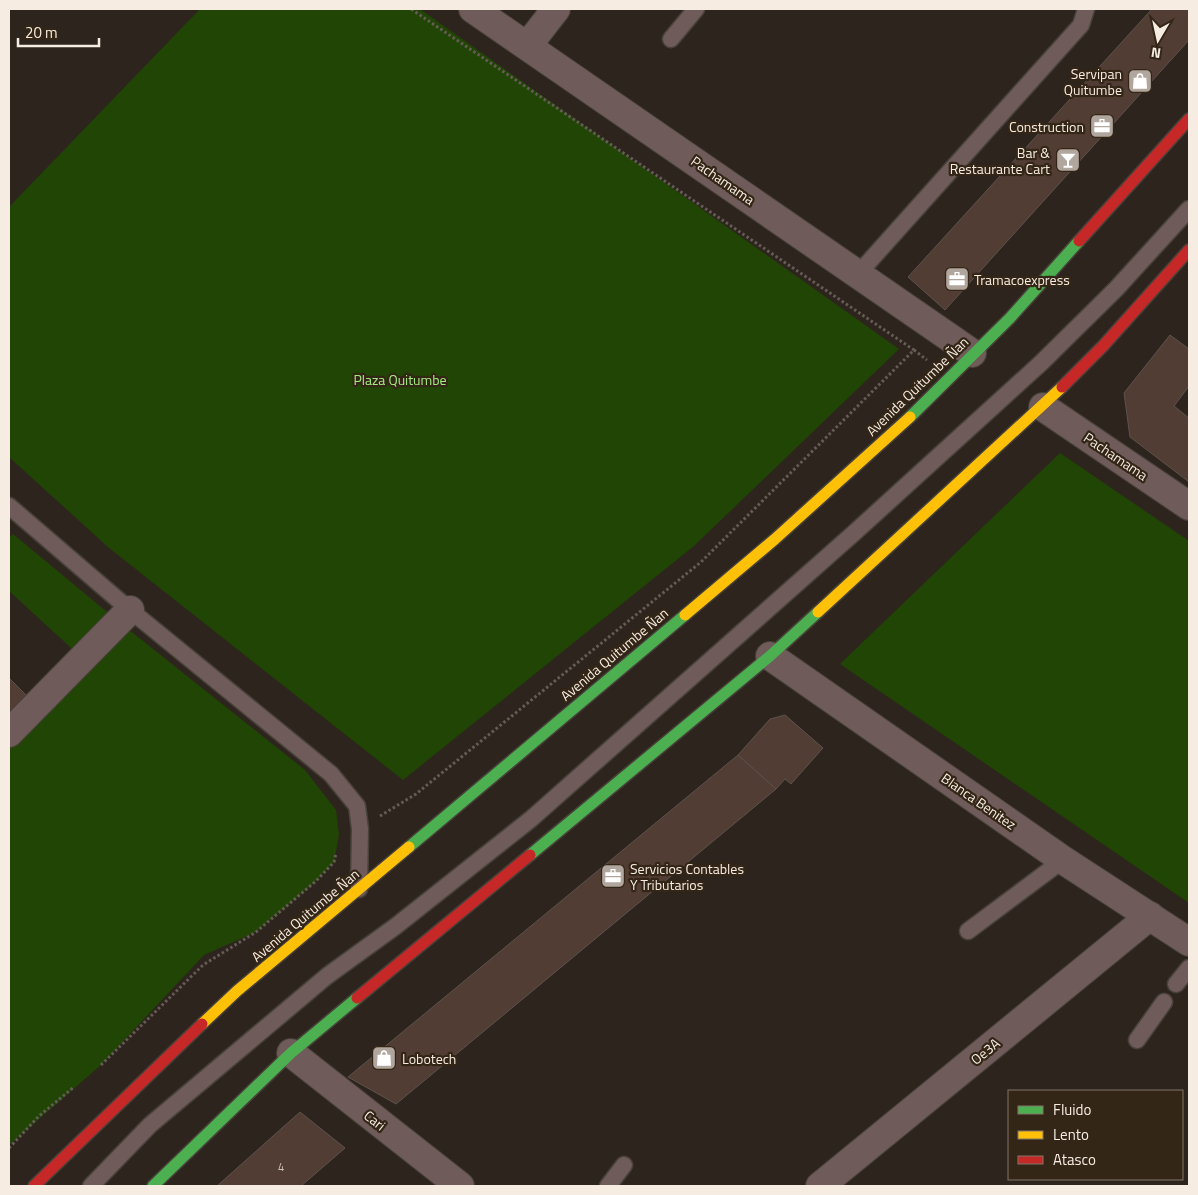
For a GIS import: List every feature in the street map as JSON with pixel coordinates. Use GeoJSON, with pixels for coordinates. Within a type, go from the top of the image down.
{"type":"FeatureCollection","features":[{"type":"Feature","properties":{"kind":"main road","name":"Avenida Quitumbe Ñan"},"geometry":{"type":"LineString","coordinates":[[34,1186],[237,991],[775,539],[917,410],[972,353],[1010,318],[1189,120]]}},
{"type":"Feature","properties":{"kind":"main road"},"geometry":{"type":"LineString","coordinates":[[153,1186],[291,1053],[770,656],[1043,407],[1103,346],[1189,250]]}},
{"type":"Feature","properties":{"kind":"street","name":"Pachamama"},"geometry":{"type":"LineString","coordinates":[[473,9],[528,45],[972,353]]}},
{"type":"Feature","properties":{"kind":"street"},"geometry":{"type":"LineString","coordinates":[[528,45],[556,9]]}},
{"type":"Feature","properties":{"kind":"street","name":"Pachamama"},"geometry":{"type":"LineString","coordinates":[[1043,407],[1189,506]]}},
{"type":"Feature","properties":{"kind":"street"},"geometry":{"type":"LineString","coordinates":[[9,733],[130,610]]}},
{"type":"Feature","properties":{"kind":"street","name":"Blanca Benitez"},"geometry":{"type":"LineString","coordinates":[[770,656],[1063,860],[1189,942]]}},
{"type":"Feature","properties":{"kind":"street","name":"Oe3A"},"geometry":{"type":"LineString","coordinates":[[820,1186],[1150,916]]}},
{"type":"Feature","properties":{"kind":"street","name":"Cari"},"geometry":{"type":"LineString","coordinates":[[291,1053],[460,1186]]}},
{"type":"Feature","properties":{"kind":"lane"},"geometry":{"type":"LineString","coordinates":[[671,39],[696,9]]}},
{"type":"Feature","properties":{"kind":"lane"},"geometry":{"type":"LineString","coordinates":[[858,274],[1081,25],[1086,9]]}},
{"type":"Feature","properties":{"kind":"lane"},"geometry":{"type":"LineString","coordinates":[[91,1186],[150,1125],[327,976],[396,926],[531,819],[854,533],[1041,363],[1116,289],[1189,209]]}},
{"type":"Feature","properties":{"kind":"lane"},"geometry":{"type":"LineString","coordinates":[[9,506],[130,610],[331,774],[357,806],[360,828],[359,889]]}},
{"type":"Feature","properties":{"kind":"lane"},"geometry":{"type":"LineString","coordinates":[[968,931],[1063,860]]}},
{"type":"Feature","properties":{"kind":"lane"},"geometry":{"type":"LineString","coordinates":[[1176,984],[1189,968]]}},
{"type":"Feature","properties":{"kind":"lane"},"geometry":{"type":"LineString","coordinates":[[1137,1040],[1164,1002]]}},
{"type":"Feature","properties":{"kind":"lane"},"geometry":{"type":"LineString","coordinates":[[608,1186],[624,1165]]}},
{"type":"Feature","properties":{"kind":"path"},"geometry":{"type":"LineString","coordinates":[[101,1065],[202,965],[256,932],[316,881],[334,862],[339,835],[360,828],[416,794],[701,562],[914,350],[411,9]]}},
{"type":"Feature","properties":{"kind":"path"},"geometry":{"type":"LineString","coordinates":[[9,1148],[39,1116],[74,1087]]}},
{"type":"Feature","properties":{"kind":"green space","name":"Plaza Quitumbe"},"geometry":{"type":"Polygon","coordinates":[[[200,9],[420,9],[899,349],[694,546],[403,780],[109,548],[9,457],[9,207],[200,9]]]}},
{"type":"Feature","properties":{"kind":"green space"},"geometry":{"type":"Polygon","coordinates":[[[1060,453],[1189,541],[1189,903],[840,664],[1060,453]]]}},
{"type":"Feature","properties":{"kind":"green space"},"geometry":{"type":"Polygon","coordinates":[[[13,534],[118,621],[305,770],[336,810],[339,835],[334,862],[316,881],[256,932],[204,955],[101,1065],[9,1145],[9,738],[82,658],[9,591],[9,538],[13,534]]]}},
{"type":"Feature","properties":{"kind":"building"},"geometry":{"type":"Polygon","coordinates":[[[1152,9],[1189,9],[1189,40],[945,310],[908,277],[1152,9]]]}},
{"type":"Feature","properties":{"kind":"building"},"geometry":{"type":"Polygon","coordinates":[[[1170,335],[1189,349],[1189,386],[1174,406],[1189,418],[1189,482],[1130,437],[1124,393],[1170,335]]]}},
{"type":"Feature","properties":{"kind":"building"},"geometry":{"type":"Polygon","coordinates":[[[9,678],[33,702],[9,726],[9,678]]]}},
{"type":"Feature","properties":{"kind":"building"},"geometry":{"type":"Polygon","coordinates":[[[785,715],[823,748],[791,784],[785,779],[776,789],[738,755],[770,719],[785,715]]]}},
{"type":"Feature","properties":{"kind":"building"},"geometry":{"type":"Polygon","coordinates":[[[738,755],[776,789],[396,1104],[348,1077],[738,755]]]}},
{"type":"Feature","properties":{"kind":"building"},"geometry":{"type":"Polygon","coordinates":[[[300,1112],[345,1148],[301,1186],[217,1186],[300,1112]]]}},
{"type":"Feature","properties":{"kind":"traffic: fast"},"geometry":{"type":"LineString","coordinates":[[910,417],[1010,318],[1079,241]]}},
{"type":"Feature","properties":{"kind":"traffic: fast"},"geometry":{"type":"LineString","coordinates":[[530,855],[770,656],[818,612]]}},
{"type":"Feature","properties":{"kind":"traffic: fast"},"geometry":{"type":"LineString","coordinates":[[409,847],[685,615]]}},
{"type":"Feature","properties":{"kind":"traffic: fast"},"geometry":{"type":"LineString","coordinates":[[153,1186],[291,1053],[357,998]]}},
{"type":"Feature","properties":{"kind":"traffic: slow"},"geometry":{"type":"LineString","coordinates":[[818,612],[1062,387]]}},
{"type":"Feature","properties":{"kind":"traffic: slow"},"geometry":{"type":"LineString","coordinates":[[685,615],[775,539],[910,417]]}},
{"type":"Feature","properties":{"kind":"traffic: slow"},"geometry":{"type":"LineString","coordinates":[[202,1024],[237,991],[409,847]]}},
{"type":"Feature","properties":{"kind":"traffic: jam"},"geometry":{"type":"LineString","coordinates":[[1079,241],[1189,119]]}},
{"type":"Feature","properties":{"kind":"traffic: jam"},"geometry":{"type":"LineString","coordinates":[[1062,387],[1103,346],[1189,250]]}},
{"type":"Feature","properties":{"kind":"traffic: jam"},"geometry":{"type":"LineString","coordinates":[[357,998],[530,855]]}},
{"type":"Feature","properties":{"kind":"traffic: jam"},"geometry":{"type":"LineString","coordinates":[[34,1186],[202,1024]]}},
{"type":"Feature","properties":{"kind":"place","name":"Servipan Quitumbe"},"geometry":{"type":"Point","coordinates":[1140,81]}},
{"type":"Feature","properties":{"kind":"place","name":"Construction"},"geometry":{"type":"Point","coordinates":[1102,126]}},
{"type":"Feature","properties":{"kind":"place","name":"Bar & Restaurante Cart"},"geometry":{"type":"Point","coordinates":[1068,160]}},
{"type":"Feature","properties":{"kind":"place","name":"Tramacoexpress"},"geometry":{"type":"Point","coordinates":[957,279]}},
{"type":"Feature","properties":{"kind":"place","name":"Servicios Contables Y Tributarios"},"geometry":{"type":"Point","coordinates":[613,876]}},
{"type":"Feature","properties":{"kind":"place","name":"Lobotech"},"geometry":{"type":"Point","coordinates":[384,1058]}}]}
